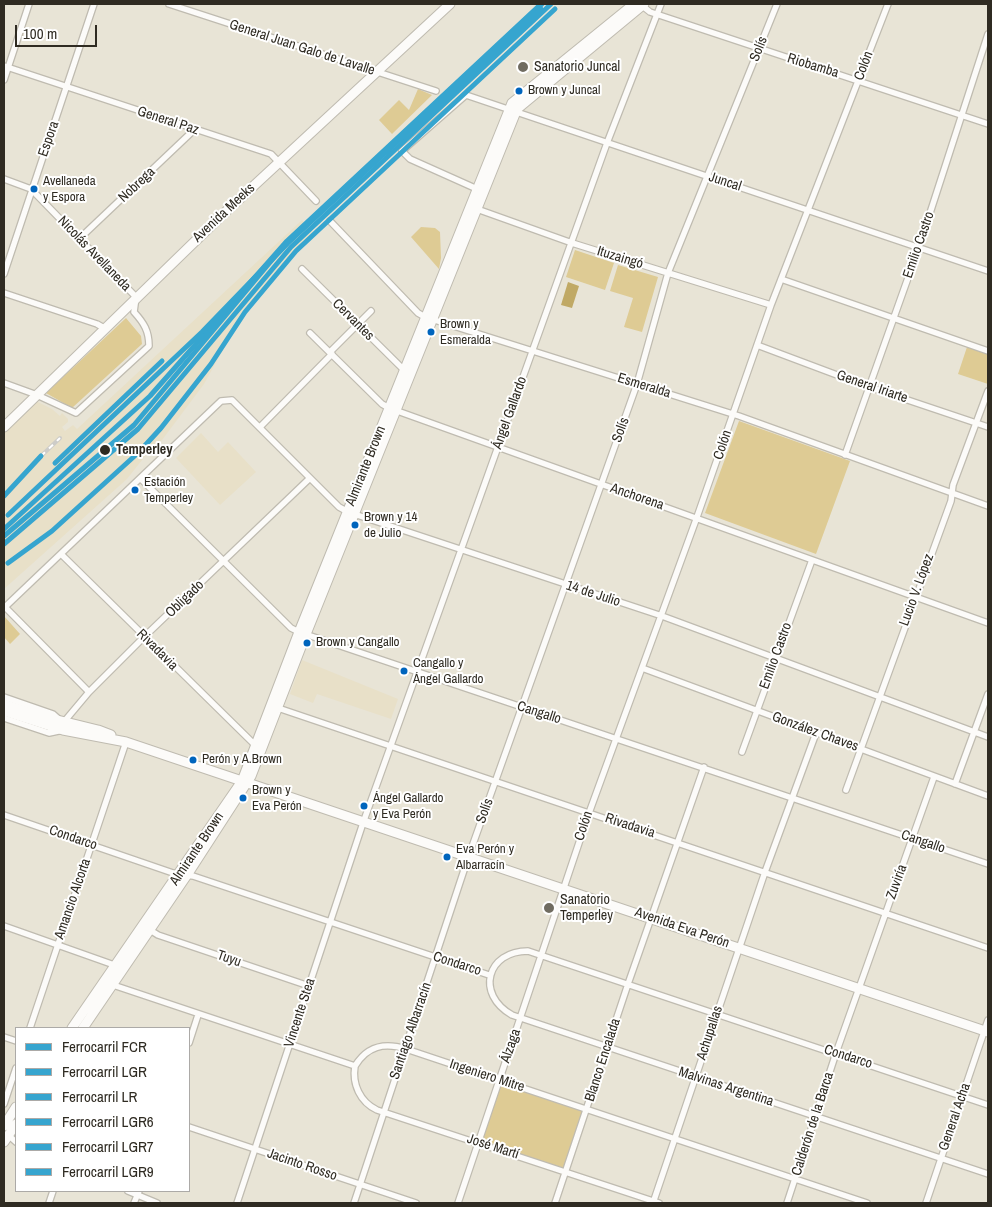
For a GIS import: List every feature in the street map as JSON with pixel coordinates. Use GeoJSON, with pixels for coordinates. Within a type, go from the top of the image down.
{"type":"FeatureCollection","features":[{"type":"Feature","properties":{"kind":"main road","name":"Avenida Meeks"},"geometry":{"type":"LineString","coordinates":[[4,427],[136,297],[279,161],[450,4]]}},
{"type":"Feature","properties":{"kind":"main road","name":"Almirante Brown"},"geometry":{"type":"LineString","coordinates":[[473,208],[477,189],[512,111],[640,4]]}},
{"type":"Feature","properties":{"kind":"main road","name":"Almirante Brown"},"geometry":{"type":"LineString","coordinates":[[393,409],[405,371],[512,111]]}},
{"type":"Feature","properties":{"kind":"main road","name":"Almirante Brown"},"geometry":{"type":"LineString","coordinates":[[73,1027],[183,875],[245,782],[302,633],[352,513],[428,318]]}},
{"type":"Feature","properties":{"kind":"main road"},"geometry":{"type":"LineString","coordinates":[[4,704],[63,726]]}},
{"type":"Feature","properties":{"kind":"main road","name":"Almirante Brown"},"geometry":{"type":"LineString","coordinates":[[245,782],[255,745],[274,706]]}},
{"type":"Feature","properties":{"kind":"main road"},"geometry":{"type":"LineString","coordinates":[[4,718],[63,726]]}},
{"type":"Feature","properties":{"kind":"main road","name":"Avenida Eva Perón"},"geometry":{"type":"LineString","coordinates":[[63,726],[98,730],[123,741],[363,823],[859,987],[986,1032]]}},
{"type":"Feature","properties":{"kind":"main road","name":"Almirante Brown"},"geometry":{"type":"LineString","coordinates":[[84,1027],[150,930],[183,875]]}},
{"type":"Feature","properties":{"kind":"main road"},"geometry":{"type":"LineString","coordinates":[[5,1133],[15,1109]]}},
{"type":"Feature","properties":{"kind":"main road"},"geometry":{"type":"LineString","coordinates":[[5,1133],[15,1125]]}},
{"type":"Feature","properties":{"kind":"street"},"geometry":{"type":"LineString","coordinates":[[4,80],[6,66],[29,4]]}},
{"type":"Feature","properties":{"kind":"street","name":"Espora"},"geometry":{"type":"LineString","coordinates":[[4,274],[94,4]]}},
{"type":"Feature","properties":{"kind":"street","name":"General Juan Galo de Lavalle"},"geometry":{"type":"LineString","coordinates":[[174,4],[436,91]]}},
{"type":"Feature","properties":{"kind":"street","name":"Riobamba"},"geometry":{"type":"LineString","coordinates":[[640,4],[645,10],[988,124]]}},
{"type":"Feature","properties":{"kind":"street","name":"Ángel Gallardo"},"geometry":{"type":"LineString","coordinates":[[363,823],[607,143],[661,4]]}},
{"type":"Feature","properties":{"kind":"street","name":"Solís"},"geometry":{"type":"LineString","coordinates":[[468,858],[637,384],[668,273],[777,4]]}},
{"type":"Feature","properties":{"kind":"street","name":"Colón"},"geometry":{"type":"LineString","coordinates":[[562,888],[662,616],[771,305],[888,4]]}},
{"type":"Feature","properties":{"kind":"street","name":"Emilio Castro"},"geometry":{"type":"LineString","coordinates":[[845,455],[919,247],[988,34]]}},
{"type":"Feature","properties":{"kind":"street","name":"General Paz"},"geometry":{"type":"LineString","coordinates":[[6,66],[66,88],[271,154],[316,201]]}},
{"type":"Feature","properties":{"kind":"street","name":"Juncal"},"geometry":{"type":"LineString","coordinates":[[477,189],[410,159],[402,153],[403,149],[463,96],[469,94],[512,111],[988,271]]}},
{"type":"Feature","properties":{"kind":"street","name":"Nobrega"},"geometry":{"type":"LineString","coordinates":[[80,239],[195,129]]}},
{"type":"Feature","properties":{"kind":"street","name":"Nicolás Avellaneda"},"geometry":{"type":"LineString","coordinates":[[4,179],[31,189],[136,297]]}},
{"type":"Feature","properties":{"kind":"street","name":"Ituzaingó"},"geometry":{"type":"LineString","coordinates":[[473,208],[572,243],[771,305]]}},
{"type":"Feature","properties":{"kind":"street","name":"Esmeralda"},"geometry":{"type":"LineString","coordinates":[[330,221],[418,313],[428,318],[734,414],[988,506]]}},
{"type":"Feature","properties":{"kind":"street","name":"Cervantes"},"geometry":{"type":"LineString","coordinates":[[302,269],[405,371]]}},
{"type":"Feature","properties":{"kind":"street"},"geometry":{"type":"LineString","coordinates":[[781,279],[988,351]]}},
{"type":"Feature","properties":{"kind":"street"},"geometry":{"type":"LineString","coordinates":[[4,293],[104,328]]}},
{"type":"Feature","properties":{"kind":"street"},"geometry":{"type":"LineString","coordinates":[[4,383],[37,395],[76,413],[149,346],[149,334],[144,322],[134,312],[136,297]]}},
{"type":"Feature","properties":{"kind":"street"},"geometry":{"type":"LineString","coordinates":[[260,428],[371,311]]}},
{"type":"Feature","properties":{"kind":"street","name":"Anchorena"},"geometry":{"type":"LineString","coordinates":[[310,333],[382,404],[393,409],[988,623]]}},
{"type":"Feature","properties":{"kind":"street","name":"General Iriarte"},"geometry":{"type":"LineString","coordinates":[[757,345],[869,387],[988,427]]}},
{"type":"Feature","properties":{"kind":"street","name":"Lucio V. López"},"geometry":{"type":"LineString","coordinates":[[846,790],[988,391]]}},
{"type":"Feature","properties":{"kind":"street","name":"14 de Julio"},"geometry":{"type":"LineString","coordinates":[[141,479],[221,401],[232,400],[310,478],[352,513],[662,616],[988,737]]}},
{"type":"Feature","properties":{"kind":"street","name":"Obligado"},"geometry":{"type":"LineString","coordinates":[[63,726],[90,692],[144,637],[310,478]]}},
{"type":"Feature","properties":{"kind":"street"},"geometry":{"type":"LineString","coordinates":[[90,692],[4,608],[141,479]]}},
{"type":"Feature","properties":{"kind":"street","name":"Cangallo"},"geometry":{"type":"LineString","coordinates":[[141,479],[291,628],[522,708],[704,767],[988,864]]}},
{"type":"Feature","properties":{"kind":"street","name":"Rivadavia"},"geometry":{"type":"LineString","coordinates":[[61,554],[255,745]]}},
{"type":"Feature","properties":{"kind":"street","name":"Emilio Castro"},"geometry":{"type":"LineString","coordinates":[[742,752],[812,560]]}},
{"type":"Feature","properties":{"kind":"street","name":"González Chaves"},"geometry":{"type":"LineString","coordinates":[[642,668],[988,796]]}},
{"type":"Feature","properties":{"kind":"street"},"geometry":{"type":"LineString","coordinates":[[955,784],[988,694]]}},
{"type":"Feature","properties":{"kind":"street"},"geometry":{"type":"LineString","coordinates":[[4,697],[53,714],[63,726]]}},
{"type":"Feature","properties":{"kind":"street","name":"Rivadavia"},"geometry":{"type":"LineString","coordinates":[[274,706],[988,948]]}},
{"type":"Feature","properties":{"kind":"street"},"geometry":{"type":"LineString","coordinates":[[739,947],[816,733]]}},
{"type":"Feature","properties":{"kind":"street","name":"Amancio Alcorta"},"geometry":{"type":"LineString","coordinates":[[30,1027],[92,844],[123,741]]}},
{"type":"Feature","properties":{"kind":"street"},"geometry":{"type":"LineString","coordinates":[[652,918],[704,767]]}},
{"type":"Feature","properties":{"kind":"street","name":"Zuviría"},"geometry":{"type":"LineString","coordinates":[[859,987],[934,777]]}},
{"type":"Feature","properties":{"kind":"street","name":"Condarco"},"geometry":{"type":"LineString","coordinates":[[4,815],[490,975],[499,962],[510,954],[528,951],[716,1012],[988,1105]]}},
{"type":"Feature","properties":{"kind":"street","name":"Vincente Stea"},"geometry":{"type":"LineString","coordinates":[[237,1203],[363,823]]}},
{"type":"Feature","properties":{"kind":"street","name":"Santiago Albarracín"},"geometry":{"type":"LineString","coordinates":[[354,1203],[468,858]]}},
{"type":"Feature","properties":{"kind":"street","name":"Álzaga"},"geometry":{"type":"LineString","coordinates":[[458,1203],[562,888]]}},
{"type":"Feature","properties":{"kind":"street","name":"Blanco Encalada"},"geometry":{"type":"LineString","coordinates":[[555,1203],[652,918]]}},
{"type":"Feature","properties":{"kind":"street"},"geometry":{"type":"LineString","coordinates":[[4,926],[117,966]]}},
{"type":"Feature","properties":{"kind":"street","name":"Tuyu"},"geometry":{"type":"LineString","coordinates":[[150,930],[158,935],[309,986]]}},
{"type":"Feature","properties":{"kind":"street","name":"Achupallas"},"geometry":{"type":"LineString","coordinates":[[655,1203],[674,1139],[739,947]]}},
{"type":"Feature","properties":{"kind":"street","name":"Malvinas Argentina"},"geometry":{"type":"LineString","coordinates":[[490,975],[489,987],[494,1000],[504,1011],[520,1018],[988,1174]]}},
{"type":"Feature","properties":{"kind":"street"},"geometry":{"type":"LineString","coordinates":[[113,985],[355,1066]]}},
{"type":"Feature","properties":{"kind":"street","name":"Calderón de la Barca"},"geometry":{"type":"LineString","coordinates":[[787,1203],[859,987]]}},
{"type":"Feature","properties":{"kind":"street"},"geometry":{"type":"LineString","coordinates":[[190,1040],[198,1015]]}},
{"type":"Feature","properties":{"kind":"street","name":"General Acha"},"geometry":{"type":"LineString","coordinates":[[926,1203],[986,1032],[988,1020]]}},
{"type":"Feature","properties":{"kind":"street","name":"Ingeniero Mitre"},"geometry":{"type":"LineString","coordinates":[[355,1066],[367,1053],[377,1046],[388,1045],[406,1049],[867,1203]]}},
{"type":"Feature","properties":{"kind":"street","name":"José Martí"},"geometry":{"type":"LineString","coordinates":[[355,1066],[354,1077],[362,1098],[372,1107],[655,1203]]}},
{"type":"Feature","properties":{"kind":"street"},"geometry":{"type":"LineString","coordinates":[[4,1104],[15,1071]]}},
{"type":"Feature","properties":{"kind":"street","name":"Jacinto Rosso"},"geometry":{"type":"LineString","coordinates":[[190,1127],[416,1203]]}},
{"type":"Feature","properties":{"kind":"street"},"geometry":{"type":"LineString","coordinates":[[5,1133],[15,1141]]}},
{"type":"Feature","properties":{"kind":"street"},"geometry":{"type":"LineString","coordinates":[[134,1203],[138,1193],[157,1203]]}},
{"type":"Feature","properties":{"kind":"shaded area"},"geometry":{"type":"Polygon","coordinates":[[[418,89],[432,95],[392,134],[379,120],[399,100],[409,110],[418,89]]]}},
{"type":"Feature","properties":{"kind":"shaded area"},"geometry":{"type":"Polygon","coordinates":[[[302,220],[313,231],[244,312],[204,384],[162,440],[146,455],[127,479],[4,589],[4,432],[36,401],[52,409],[60,416],[62,413],[68,419],[68,422],[62,427],[65,431],[73,425],[77,429],[302,220]]]}},
{"type":"Feature","properties":{"kind":"shaded area"},"geometry":{"type":"Polygon","coordinates":[[[421,227],[435,228],[440,232],[441,258],[439,269],[411,237],[421,227]]]}},
{"type":"Feature","properties":{"kind":"shaded area"},"geometry":{"type":"Polygon","coordinates":[[[575,250],[614,263],[605,290],[566,277],[575,250]]]}},
{"type":"Feature","properties":{"kind":"shaded area"},"geometry":{"type":"Polygon","coordinates":[[[618,265],[658,277],[642,332],[624,327],[633,298],[610,291],[618,265]]]}},
{"type":"Feature","properties":{"kind":"shaded area"},"geometry":{"type":"Polygon","coordinates":[[[568,282],[579,286],[572,308],[561,305],[568,282]]]}},
{"type":"Feature","properties":{"kind":"shaded area"},"geometry":{"type":"Polygon","coordinates":[[[126,318],[141,336],[142,344],[72,408],[46,393],[126,318]]]}},
{"type":"Feature","properties":{"kind":"shaded area"},"geometry":{"type":"Polygon","coordinates":[[[967,347],[988,354],[988,384],[958,374],[967,347]]]}},
{"type":"Feature","properties":{"kind":"shaded area"},"geometry":{"type":"Polygon","coordinates":[[[739,421],[850,461],[816,554],[705,513],[739,421]]]}},
{"type":"Feature","properties":{"kind":"shaded area"},"geometry":{"type":"Polygon","coordinates":[[[201,433],[218,452],[228,442],[256,472],[220,505],[176,458],[201,433]]]}},
{"type":"Feature","properties":{"kind":"shaded area"},"geometry":{"type":"Polygon","coordinates":[[[4,616],[20,634],[10,644],[4,637],[4,616]]]}},
{"type":"Feature","properties":{"kind":"shaded area"},"geometry":{"type":"Polygon","coordinates":[[[302,660],[398,699],[391,719],[317,694],[313,703],[290,694],[302,660]]]}},
{"type":"Feature","properties":{"kind":"shaded area"},"geometry":{"type":"Polygon","coordinates":[[[499,1080],[587,1109],[566,1172],[479,1142],[499,1080]]]}},
{"type":"Feature","properties":{"kind":"railway"},"geometry":{"type":"LineString","coordinates":[[41,456],[60,438]]}},
{"type":"Feature","properties":{"kind":"rail line","name":"LGR6"},"geometry":{"type":"LineString","coordinates":[[4,529],[150,396],[287,241],[541,4]]}},
{"type":"Feature","properties":{"kind":"rail line","name":"LR"},"geometry":{"type":"LineString","coordinates":[[4,536],[134,425],[287,242],[542,4]]}},
{"type":"Feature","properties":{"kind":"rail line","name":"FCR"},"geometry":{"type":"LineString","coordinates":[[4,544],[138,429],[291,247],[551,4]]}},
{"type":"Feature","properties":{"kind":"rail line","name":"LGR7"},"geometry":{"type":"LineString","coordinates":[[8,515],[202,332],[288,243],[541,9]]}},
{"type":"Feature","properties":{"kind":"rail line","name":"LGR"},"geometry":{"type":"LineString","coordinates":[[8,563],[52,531],[139,452],[161,428],[211,364],[245,312],[296,251],[555,9]]}},
{"type":"Feature","properties":{"kind":"rail line","name":"LGR6"},"geometry":{"type":"LineString","coordinates":[[55,463],[162,361]]}},
{"type":"Feature","properties":{"kind":"rail line","name":"LGR9"},"geometry":{"type":"LineString","coordinates":[[4,496],[41,456]]}},
{"type":"Feature","properties":{"kind":"place","name":"Sanatorio Juncal"},"geometry":{"type":"Point","coordinates":[523,67]}},
{"type":"Feature","properties":{"kind":"place","name":"Brown y Juncal"},"geometry":{"type":"Point","coordinates":[519,91]}},
{"type":"Feature","properties":{"kind":"place","name":"Avellaneda y Espora"},"geometry":{"type":"Point","coordinates":[34,189]}},
{"type":"Feature","properties":{"kind":"place","name":"Brown y Esmeralda"},"geometry":{"type":"Point","coordinates":[431,332]}},
{"type":"Feature","properties":{"kind":"place","name":"Temperley"},"geometry":{"type":"Point","coordinates":[105,450]}},
{"type":"Feature","properties":{"kind":"place","name":"Estación Temperley"},"geometry":{"type":"Point","coordinates":[135,490]}},
{"type":"Feature","properties":{"kind":"place","name":"Brown y 14 de Julio"},"geometry":{"type":"Point","coordinates":[355,525]}},
{"type":"Feature","properties":{"kind":"place","name":"Brown y Cangallo"},"geometry":{"type":"Point","coordinates":[307,643]}},
{"type":"Feature","properties":{"kind":"place","name":"Cangallo y Ángel Gallardo"},"geometry":{"type":"Point","coordinates":[404,671]}},
{"type":"Feature","properties":{"kind":"place","name":"Perón y A.Brown"},"geometry":{"type":"Point","coordinates":[193,760]}},
{"type":"Feature","properties":{"kind":"place","name":"Brown y Eva Perón"},"geometry":{"type":"Point","coordinates":[243,798]}},
{"type":"Feature","properties":{"kind":"place","name":"Ángel Gallardo y Eva Perón"},"geometry":{"type":"Point","coordinates":[364,806]}},
{"type":"Feature","properties":{"kind":"place","name":"Eva Perón y Albarracín"},"geometry":{"type":"Point","coordinates":[447,857]}},
{"type":"Feature","properties":{"kind":"place","name":"Sanatorio Temperley"},"geometry":{"type":"Point","coordinates":[549,908]}}]}
